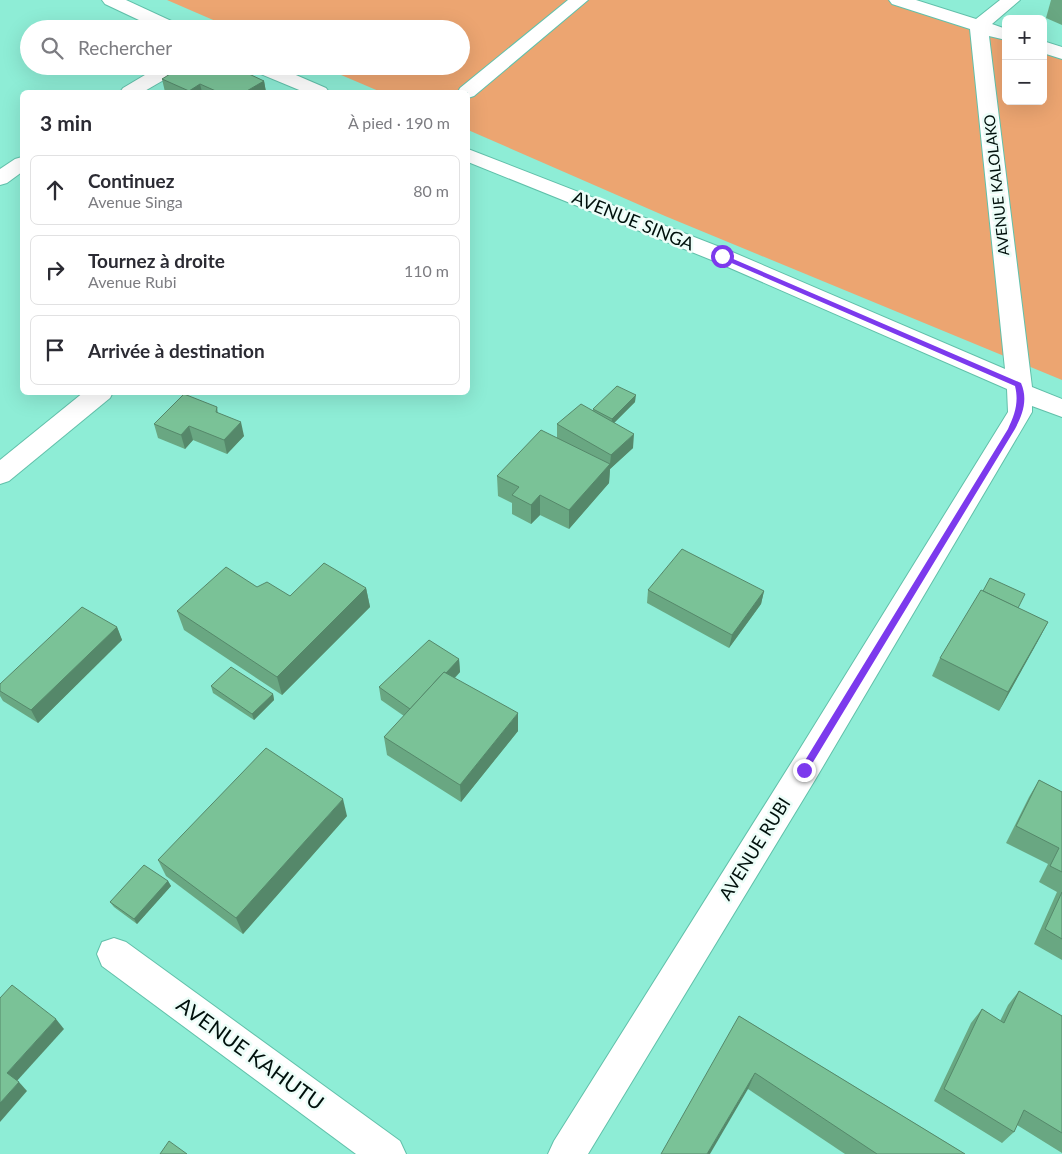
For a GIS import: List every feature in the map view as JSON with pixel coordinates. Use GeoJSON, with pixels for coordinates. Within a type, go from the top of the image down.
{"type":"FeatureCollection","features":[{"type":"Feature","properties":{"kind":"street"},"geometry":{"type":"LineString","coordinates":[[111,0],[154,20]]}},
{"type":"Feature","properties":{"kind":"street"},"geometry":{"type":"LineString","coordinates":[[469,90],[579,0]]}},
{"type":"Feature","properties":{"kind":"street"},"geometry":{"type":"LineString","coordinates":[[898,0],[1002,34]]}},
{"type":"Feature","properties":{"kind":"street"},"geometry":{"type":"LineString","coordinates":[[979,26],[1011,0]]}},
{"type":"Feature","properties":{"kind":"street","name":"AVENUE KALOLAKO"},"geometry":{"type":"LineString","coordinates":[[979,26],[1019,388]]}},
{"type":"Feature","properties":{"kind":"street"},"geometry":{"type":"LineString","coordinates":[[1047,48],[1062,53]]}},
{"type":"Feature","properties":{"kind":"street"},"geometry":{"type":"LineString","coordinates":[[133,90],[159,75]]}},
{"type":"Feature","properties":{"kind":"street"},"geometry":{"type":"LineString","coordinates":[[279,75],[314,90]]}},
{"type":"Feature","properties":{"kind":"street","name":"AVENUE SINGA"},"geometry":{"type":"LineString","coordinates":[[470,156],[722,256],[1062,408]]}},
{"type":"Feature","properties":{"kind":"street"},"geometry":{"type":"LineString","coordinates":[[0,179],[20,164]]}},
{"type":"Feature","properties":{"kind":"street","name":"AVENUE RUBI"},"geometry":{"type":"LineString","coordinates":[[567,1154],[1011,429],[1020,412],[1019,388]]}},
{"type":"Feature","properties":{"kind":"street"},"geometry":{"type":"LineString","coordinates":[[0,474],[96,395]]}},
{"type":"Feature","properties":{"kind":"street","name":"AVENUE KAHUTU"},"geometry":{"type":"LineString","coordinates":[[114,954],[386,1154]]}},
{"type":"Feature","properties":{"kind":"shaded area"},"geometry":{"type":"Polygon","coordinates":[[[167,0],[889,0],[1002,38],[1002,105],[1047,105],[1047,53],[1062,58],[1062,380],[665,216],[470,131],[470,90],[376,90],[341,75],[470,75],[470,20],[213,20],[167,0]]]}},
{"type":"Feature","properties":{"kind":"building"},"geometry":{"type":"Polygon","coordinates":[[[168,75],[251,75],[264,81],[248,90],[214,90],[200,84],[191,90],[187,90],[162,79],[168,75]]]}},
{"type":"Feature","properties":{"kind":"building"},"geometry":{"type":"Polygon","coordinates":[[[617,386],[636,395],[612,419],[593,409],[617,386]]]}},
{"type":"Feature","properties":{"kind":"building"},"geometry":{"type":"Polygon","coordinates":[[[183,395],[217,407],[216,412],[241,422],[224,440],[189,426],[181,435],[154,424],[183,395]]]}},
{"type":"Feature","properties":{"kind":"building"},"geometry":{"type":"Polygon","coordinates":[[[581,404],[634,434],[611,455],[557,424],[581,404]]]}},
{"type":"Feature","properties":{"kind":"building"},"geometry":{"type":"Polygon","coordinates":[[[541,430],[610,464],[569,510],[540,495],[531,505],[512,495],[519,487],[497,476],[541,430]]]}},
{"type":"Feature","properties":{"kind":"building"},"geometry":{"type":"Polygon","coordinates":[[[682,549],[764,591],[732,635],[648,590],[682,549]]]}},
{"type":"Feature","properties":{"kind":"building"},"geometry":{"type":"Polygon","coordinates":[[[324,563],[366,588],[277,677],[177,611],[226,567],[257,587],[267,582],[290,596],[324,563]]]}},
{"type":"Feature","properties":{"kind":"building"},"geometry":{"type":"Polygon","coordinates":[[[990,578],[1025,594],[1018,608],[983,591],[990,578]]]}},
{"type":"Feature","properties":{"kind":"building"},"geometry":{"type":"Polygon","coordinates":[[[981,590],[1048,622],[1008,692],[940,658],[981,590]]]}},
{"type":"Feature","properties":{"kind":"building"},"geometry":{"type":"Polygon","coordinates":[[[82,607],[117,627],[31,710],[0,691],[0,684],[82,607]]]}},
{"type":"Feature","properties":{"kind":"building"},"geometry":{"type":"Polygon","coordinates":[[[429,640],[459,659],[446,673],[444,672],[410,709],[379,687],[429,640]]]}},
{"type":"Feature","properties":{"kind":"building"},"geometry":{"type":"Polygon","coordinates":[[[231,667],[273,694],[252,714],[211,686],[231,667]]]}},
{"type":"Feature","properties":{"kind":"building"},"geometry":{"type":"Polygon","coordinates":[[[444,672],[518,713],[460,785],[384,737],[444,672]]]}},
{"type":"Feature","properties":{"kind":"building"},"geometry":{"type":"Polygon","coordinates":[[[266,748],[343,799],[236,918],[158,860],[266,748]]]}},
{"type":"Feature","properties":{"kind":"building"},"geometry":{"type":"Polygon","coordinates":[[[1039,780],[1062,792],[1062,872],[1050,866],[1059,848],[1016,826],[1039,780]]]}},
{"type":"Feature","properties":{"kind":"building"},"geometry":{"type":"Polygon","coordinates":[[[144,865],[168,881],[134,919],[110,902],[144,865]]]}},
{"type":"Feature","properties":{"kind":"building"},"geometry":{"type":"Polygon","coordinates":[[[1062,892],[1062,939],[1045,929],[1062,892]]]}},
{"type":"Feature","properties":{"kind":"building"},"geometry":{"type":"Polygon","coordinates":[[[12,985],[56,1019],[7,1073],[19,1082],[0,1103],[0,998],[12,985]]]}},
{"type":"Feature","properties":{"kind":"building"},"geometry":{"type":"Polygon","coordinates":[[[1019,991],[1062,1016],[1062,1133],[1024,1110],[1014,1132],[944,1089],[982,1009],[1004,1023],[1019,991]]]}},
{"type":"Feature","properties":{"kind":"building"},"geometry":{"type":"Polygon","coordinates":[[[739,1016],[965,1154],[877,1154],[755,1073],[707,1154],[661,1154],[739,1016]]]}},
{"type":"Feature","properties":{"kind":"building"},"geometry":{"type":"Polygon","coordinates":[[[169,1141],[187,1154],[160,1154],[169,1141]]]}},
{"type":"Feature","properties":{"kind":"route"},"geometry":{"type":"LineString","coordinates":[[722,256],[1018,384],[1020,392],[1020,412],[1011,429],[804,770]]}}]}
